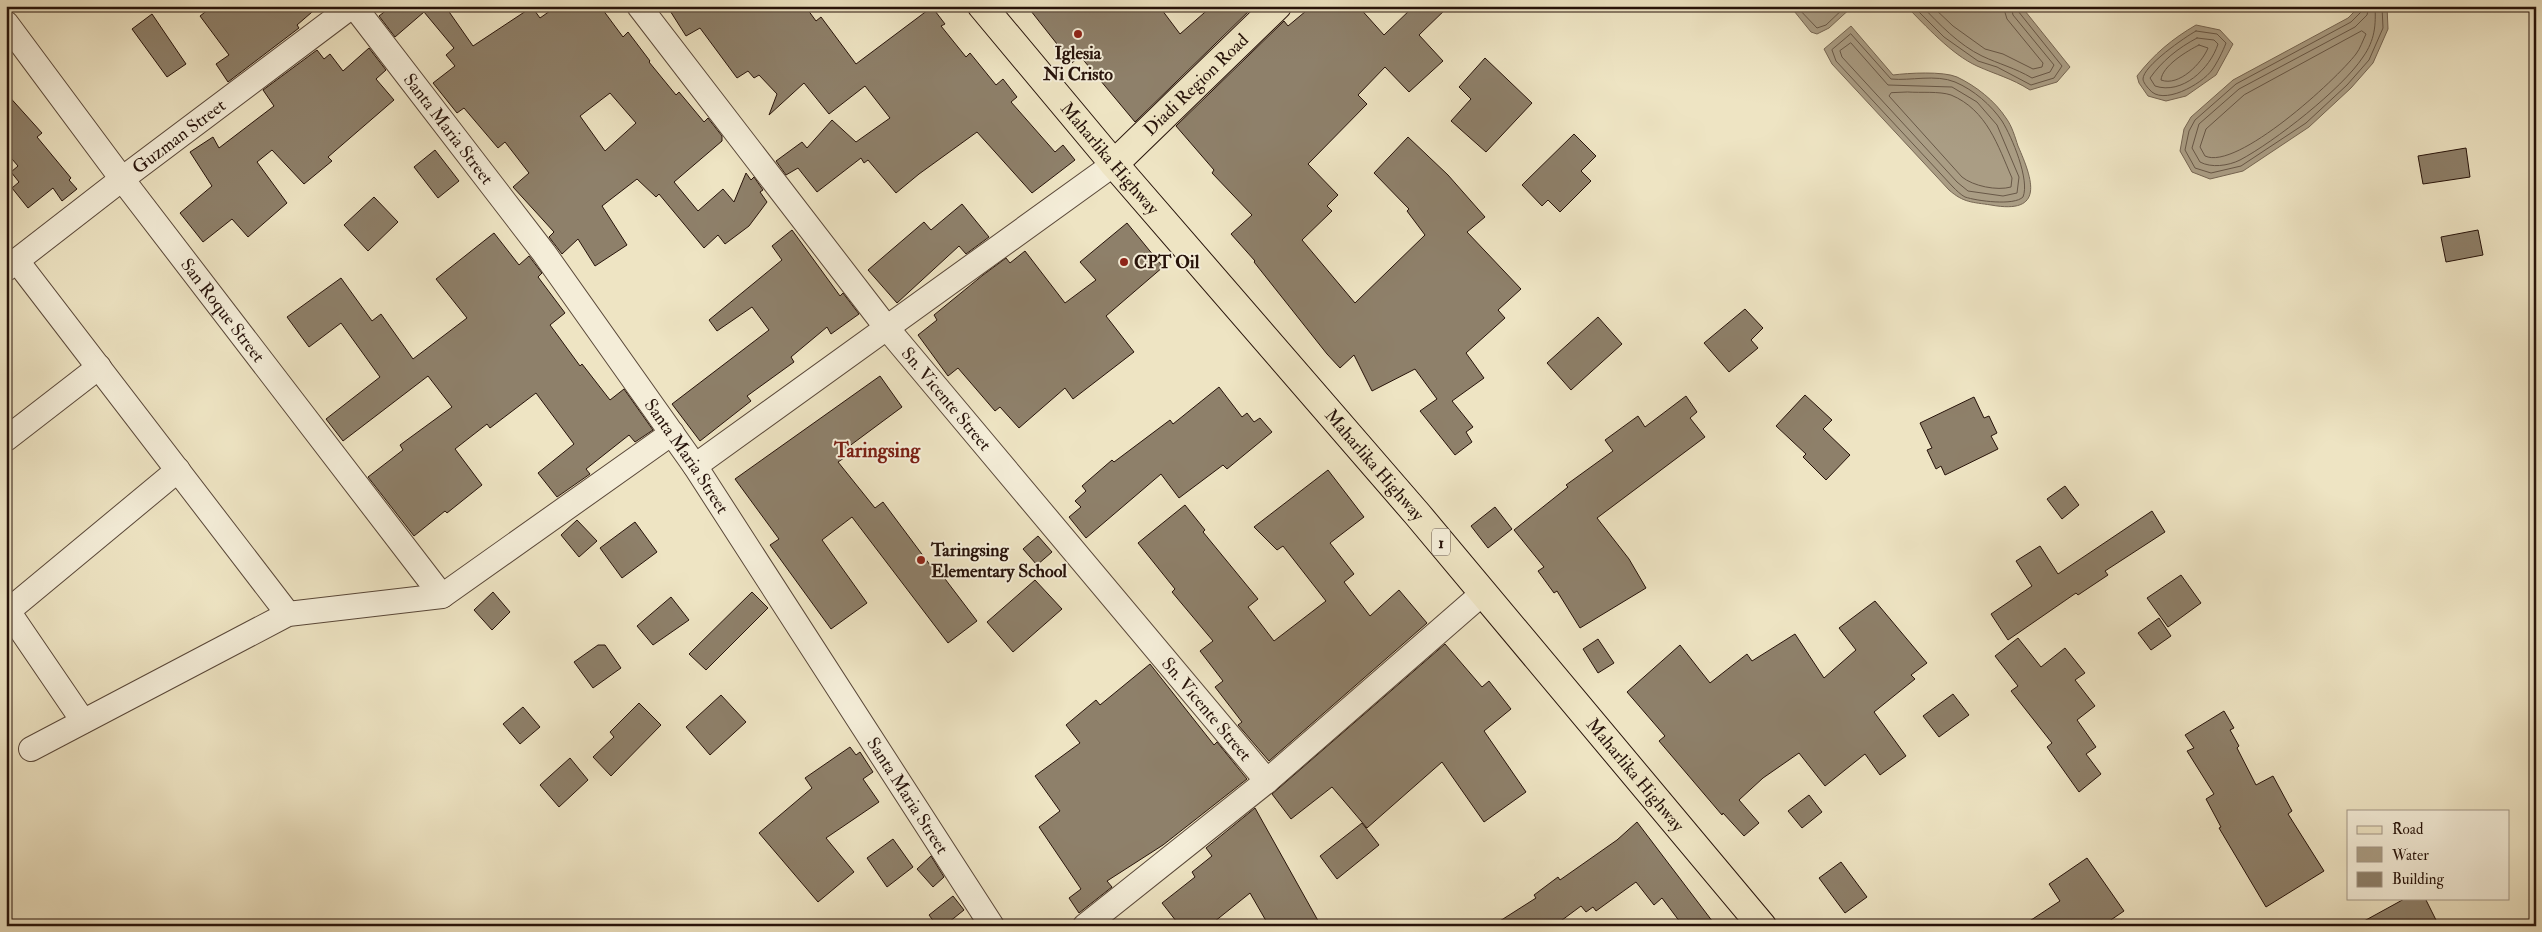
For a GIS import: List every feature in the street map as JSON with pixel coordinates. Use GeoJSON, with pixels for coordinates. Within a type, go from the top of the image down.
{"type":"FeatureCollection","features":[{"type":"Feature","properties":{"kind":"main road","name":"Maharlika Highway"},"geometry":{"type":"LineString","coordinates":[[982,6],[1114,164],[1483,592],[1762,926]]}},
{"type":"Feature","properties":{"kind":"main road","name":"Diadi Region Road"},"geometry":{"type":"LineString","coordinates":[[1114,164],[1277,6]]}},
{"type":"Feature","properties":{"kind":"street","name":"Guzman Street"},"geometry":{"type":"LineString","coordinates":[[12,265],[122,179],[353,6]]}},
{"type":"Feature","properties":{"kind":"street","name":"Santa Maria Street"},"geometry":{"type":"LineString","coordinates":[[353,6],[544,253],[695,466],[992,926]]}},
{"type":"Feature","properties":{"kind":"street","name":"Sn. Vicente Street"},"geometry":{"type":"LineString","coordinates":[[639,6],[886,326],[1267,781]]}},
{"type":"Feature","properties":{"kind":"street","name":"San Roque Street"},"geometry":{"type":"LineString","coordinates":[[6,23],[122,179],[442,596]]}},
{"type":"Feature","properties":{"kind":"street"},"geometry":{"type":"LineString","coordinates":[[695,466],[886,326],[1114,164]]}},
{"type":"Feature","properties":{"kind":"street"},"geometry":{"type":"LineString","coordinates":[[12,265],[99,367],[288,614]]}},
{"type":"Feature","properties":{"kind":"street"},"geometry":{"type":"LineString","coordinates":[[6,439],[99,367]]}},
{"type":"Feature","properties":{"kind":"street"},"geometry":{"type":"LineString","coordinates":[[31,749],[288,614],[442,596],[672,434]]}},
{"type":"Feature","properties":{"kind":"street"},"geometry":{"type":"LineString","coordinates":[[84,721],[7,610],[178,470]]}},
{"type":"Feature","properties":{"kind":"street"},"geometry":{"type":"LineString","coordinates":[[1084,926],[1267,781],[1483,592]]}},
{"type":"Feature","properties":{"kind":"water"},"geometry":{"type":"Polygon","coordinates":[[[1790,6],[1853,6],[1829,28],[1817,34],[1811,32],[1790,6]]]}},
{"type":"Feature","properties":{"kind":"water"},"geometry":{"type":"Polygon","coordinates":[[[1906,6],[2021,6],[2070,67],[2057,82],[2030,90],[1967,61],[1939,39],[1906,6]]]}},
{"type":"Feature","properties":{"kind":"water"},"geometry":{"type":"Polygon","coordinates":[[[2360,6],[2387,6],[2388,29],[2373,63],[2351,88],[2309,127],[2243,171],[2210,179],[2192,172],[2180,151],[2184,129],[2191,117],[2233,80],[2348,18],[2360,6]]]}},
{"type":"Feature","properties":{"kind":"water"},"geometry":{"type":"Polygon","coordinates":[[[2196,25],[2220,30],[2233,44],[2216,75],[2186,96],[2166,101],[2148,96],[2139,83],[2137,76],[2164,48],[2196,25]]]}},
{"type":"Feature","properties":{"kind":"water"},"geometry":{"type":"Polygon","coordinates":[[[1851,26],[1893,75],[1925,73],[1951,75],[1971,85],[1991,100],[2010,124],[2028,171],[2030,192],[2027,200],[2020,205],[2008,207],[1991,205],[1964,200],[1949,190],[1832,64],[1824,49],[1851,26]]]}},
{"type":"Feature","properties":{"kind":"building"},"geometry":{"type":"Polygon","coordinates":[[[213,6],[319,6],[297,25],[299,28],[228,82],[216,64],[229,55],[200,16],[213,6]]]}},
{"type":"Feature","properties":{"kind":"building"},"geometry":{"type":"Polygon","coordinates":[[[392,6],[445,6],[473,46],[532,7],[540,18],[557,6],[600,6],[623,37],[628,32],[676,95],[679,92],[704,122],[708,118],[722,136],[722,141],[674,182],[698,211],[723,189],[734,202],[746,173],[751,180],[754,177],[763,190],[760,192],[767,202],[749,226],[725,244],[718,235],[704,248],[659,194],[656,197],[637,179],[602,206],[627,245],[595,266],[578,239],[562,254],[549,237],[554,232],[513,187],[529,173],[505,142],[498,148],[464,108],[457,113],[433,83],[455,66],[446,55],[454,48],[424,12],[395,37],[379,16],[392,6]],[[610,93],[580,116],[605,151],[636,123],[610,93]]]}},
{"type":"Feature","properties":{"kind":"building"},"geometry":{"type":"Polygon","coordinates":[[[667,6],[805,6],[816,21],[821,17],[856,64],[932,7],[945,24],[941,26],[966,57],[970,53],[996,85],[1003,79],[1017,97],[1011,102],[1055,152],[1063,145],[1075,160],[1032,193],[977,132],[896,193],[868,160],[864,163],[861,158],[817,192],[798,168],[786,175],[776,161],[802,142],[807,148],[832,120],[856,142],[890,118],[865,86],[829,114],[804,83],[769,115],[777,94],[759,75],[754,78],[748,71],[737,78],[700,28],[686,36],[667,6]]]}},
{"type":"Feature","properties":{"kind":"building"},"geometry":{"type":"Polygon","coordinates":[[[1027,6],[1159,6],[1180,34],[1212,6],[1254,6],[1135,122],[1080,56],[1072,63],[1027,6]]]}},
{"type":"Feature","properties":{"kind":"building"},"geometry":{"type":"Polygon","coordinates":[[[1312,6],[1358,6],[1384,35],[1414,6],[1449,6],[1419,35],[1443,61],[1409,92],[1385,67],[1358,95],[1367,104],[1308,164],[1338,195],[1327,206],[1332,211],[1302,240],[1355,303],[1425,235],[1407,211],[1409,209],[1374,173],[1408,137],[1448,175],[1485,217],[1467,232],[1521,289],[1498,310],[1505,318],[1466,353],[1484,378],[1452,401],[1473,427],[1466,432],[1472,442],[1455,455],[1420,411],[1437,399],[1415,369],[1372,391],[1354,355],[1340,368],[1327,354],[1255,261],[1231,234],[1252,215],[1212,173],[1214,170],[1176,126],[1284,21],[1288,26],[1312,6]]]}},
{"type":"Feature","properties":{"kind":"building"},"geometry":{"type":"Polygon","coordinates":[[[152,14],[186,64],[167,77],[132,29],[152,14]]]}},
{"type":"Feature","properties":{"kind":"building"},"geometry":{"type":"Polygon","coordinates":[[[369,48],[386,70],[376,79],[394,100],[328,157],[332,161],[304,184],[272,150],[257,162],[287,203],[248,237],[232,219],[203,242],[180,213],[212,186],[190,152],[213,137],[219,148],[274,106],[263,90],[317,50],[324,59],[330,54],[343,71],[369,48]]]}},
{"type":"Feature","properties":{"kind":"building"},"geometry":{"type":"Polygon","coordinates":[[[1485,58],[1532,103],[1486,152],[1451,121],[1471,99],[1459,87],[1485,58]]]}},
{"type":"Feature","properties":{"kind":"building"},"geometry":{"type":"Polygon","coordinates":[[[6,93],[42,133],[37,137],[71,178],[69,180],[77,189],[62,201],[53,188],[28,208],[12,188],[19,182],[11,172],[18,166],[6,152],[6,93]]]}},
{"type":"Feature","properties":{"kind":"building"},"geometry":{"type":"Polygon","coordinates":[[[1574,134],[1596,156],[1581,171],[1591,181],[1560,212],[1548,200],[1542,206],[1522,185],[1574,134]]]}},
{"type":"Feature","properties":{"kind":"building"},"geometry":{"type":"Polygon","coordinates":[[[2466,148],[2470,177],[2423,184],[2418,156],[2466,148]]]}},
{"type":"Feature","properties":{"kind":"building"},"geometry":{"type":"Polygon","coordinates":[[[435,150],[459,181],[438,198],[414,167],[435,150]]]}},
{"type":"Feature","properties":{"kind":"building"},"geometry":{"type":"Polygon","coordinates":[[[374,197],[398,222],[368,251],[344,225],[374,197]]]}},
{"type":"Feature","properties":{"kind":"building"},"geometry":{"type":"Polygon","coordinates":[[[962,204],[989,237],[966,254],[959,246],[897,303],[868,270],[924,222],[931,230],[962,204]]]}},
{"type":"Feature","properties":{"kind":"building"},"geometry":{"type":"Polygon","coordinates":[[[1127,223],[1163,267],[1106,316],[1134,352],[1073,399],[1065,388],[1019,428],[1000,407],[995,411],[958,368],[948,376],[918,335],[937,320],[934,315],[983,275],[1006,258],[1010,263],[1025,251],[1065,303],[1096,280],[1080,262],[1127,223]]]}},
{"type":"Feature","properties":{"kind":"building"},"geometry":{"type":"Polygon","coordinates":[[[792,230],[840,296],[843,293],[859,314],[831,334],[827,327],[791,357],[794,362],[747,396],[751,401],[700,441],[672,404],[769,330],[752,307],[717,331],[709,320],[782,260],[772,246],[792,230]]]}},
{"type":"Feature","properties":{"kind":"building"},"geometry":{"type":"Polygon","coordinates":[[[2478,230],[2483,255],[2446,262],[2441,237],[2478,230]]]}},
{"type":"Feature","properties":{"kind":"building"},"geometry":{"type":"Polygon","coordinates":[[[494,233],[519,265],[529,256],[542,273],[538,277],[565,313],[550,325],[580,366],[582,364],[610,400],[624,389],[653,430],[635,442],[629,435],[586,469],[590,474],[557,497],[538,473],[574,444],[536,393],[490,428],[487,424],[455,449],[482,485],[414,536],[368,477],[403,450],[400,445],[452,407],[428,376],[343,441],[326,419],[380,377],[341,323],[309,347],[287,317],[341,278],[372,321],[381,314],[413,359],[467,318],[436,279],[494,233]]]}},
{"type":"Feature","properties":{"kind":"building"},"geometry":{"type":"Polygon","coordinates":[[[1745,309],[1763,328],[1751,340],[1758,348],[1729,372],[1704,343],[1745,309]]]}},
{"type":"Feature","properties":{"kind":"building"},"geometry":{"type":"Polygon","coordinates":[[[1598,317],[1622,344],[1571,390],[1547,363],[1598,317]]]}},
{"type":"Feature","properties":{"kind":"building"},"geometry":{"type":"Polygon","coordinates":[[[880,376],[902,407],[840,453],[844,458],[838,462],[875,508],[883,502],[936,573],[939,571],[977,621],[948,643],[852,517],[822,540],[867,603],[831,629],[770,545],[779,539],[735,479],[880,376]]]}},
{"type":"Feature","properties":{"kind":"building"},"geometry":{"type":"Polygon","coordinates":[[[1219,387],[1242,417],[1247,413],[1254,422],[1260,418],[1272,432],[1227,469],[1223,465],[1179,498],[1161,474],[1086,538],[1069,517],[1081,507],[1075,501],[1086,491],[1082,486],[1112,460],[1114,462],[1170,420],[1173,424],[1219,387]]]}},
{"type":"Feature","properties":{"kind":"building"},"geometry":{"type":"Polygon","coordinates":[[[1805,395],[1832,420],[1823,429],[1850,455],[1826,480],[1803,457],[1806,454],[1776,426],[1805,395]]]}},
{"type":"Feature","properties":{"kind":"building"},"geometry":{"type":"Polygon","coordinates":[[[1686,396],[1697,412],[1690,418],[1705,437],[1597,518],[1629,559],[1646,588],[1580,628],[1557,591],[1554,593],[1538,571],[1544,567],[1514,530],[1568,487],[1566,485],[1613,451],[1605,440],[1638,416],[1645,427],[1686,396]]]}},
{"type":"Feature","properties":{"kind":"building"},"geometry":{"type":"Polygon","coordinates":[[[1974,397],[1984,418],[1989,416],[1997,433],[1991,436],[1998,449],[1945,475],[1941,466],[1936,469],[1927,450],[1932,448],[1920,423],[1974,397]]]}},
{"type":"Feature","properties":{"kind":"building"},"geometry":{"type":"Polygon","coordinates":[[[1328,470],[1364,517],[1330,543],[1354,574],[1344,582],[1370,616],[1399,590],[1427,623],[1269,761],[1238,725],[1242,722],[1215,687],[1223,681],[1200,651],[1213,641],[1172,592],[1175,589],[1138,543],[1185,505],[1205,530],[1203,532],[1258,599],[1248,607],[1274,641],[1326,601],[1283,546],[1277,550],[1254,527],[1328,470]]]}},
{"type":"Feature","properties":{"kind":"building"},"geometry":{"type":"Polygon","coordinates":[[[2065,486],[2079,505],[2062,519],[2047,499],[2065,486]]]}},
{"type":"Feature","properties":{"kind":"building"},"geometry":{"type":"Polygon","coordinates":[[[1495,507],[1512,529],[1488,548],[1471,526],[1495,507]]]}},
{"type":"Feature","properties":{"kind":"building"},"geometry":{"type":"Polygon","coordinates":[[[2152,511],[2165,532],[2105,571],[2108,575],[2078,595],[2076,593],[2008,640],[1991,614],[2032,586],[2016,561],[2040,546],[2058,574],[2152,511]]]}},
{"type":"Feature","properties":{"kind":"building"},"geometry":{"type":"Polygon","coordinates":[[[577,520],[597,541],[579,557],[561,535],[577,520]]]}},
{"type":"Feature","properties":{"kind":"building"},"geometry":{"type":"Polygon","coordinates":[[[635,522],[657,552],[622,578],[600,548],[635,522]]]}},
{"type":"Feature","properties":{"kind":"building"},"geometry":{"type":"Polygon","coordinates":[[[1038,536],[1052,552],[1037,565],[1023,549],[1038,536]]]}},
{"type":"Feature","properties":{"kind":"building"},"geometry":{"type":"Polygon","coordinates":[[[2181,575],[2201,603],[2168,627],[2147,598],[2181,575]]]}},
{"type":"Feature","properties":{"kind":"building"},"geometry":{"type":"Polygon","coordinates":[[[1035,580],[1062,609],[1013,652],[987,622],[1035,580]]]}},
{"type":"Feature","properties":{"kind":"building"},"geometry":{"type":"Polygon","coordinates":[[[493,592],[510,612],[492,630],[474,610],[493,592]]]}},
{"type":"Feature","properties":{"kind":"building"},"geometry":{"type":"Polygon","coordinates":[[[752,592],[768,608],[706,670],[689,654],[752,592]]]}},
{"type":"Feature","properties":{"kind":"building"},"geometry":{"type":"Polygon","coordinates":[[[671,597],[689,620],[653,645],[637,626],[671,597]]]}},
{"type":"Feature","properties":{"kind":"building"},"geometry":{"type":"Polygon","coordinates":[[[1875,601],[1927,663],[1911,675],[1915,679],[1874,712],[1906,756],[1880,775],[1865,754],[1825,786],[1799,753],[1763,778],[1739,800],[1759,823],[1744,836],[1723,813],[1722,815],[1659,741],[1665,736],[1627,692],[1680,645],[1710,683],[1747,654],[1752,661],[1795,634],[1824,678],[1856,650],[1839,628],[1875,601]]]}},
{"type":"Feature","properties":{"kind":"building"},"geometry":{"type":"Polygon","coordinates":[[[2159,618],[2171,636],[2151,650],[2138,633],[2159,618]]]}},
{"type":"Feature","properties":{"kind":"building"},"geometry":{"type":"Polygon","coordinates":[[[2018,638],[2041,667],[2065,648],[2085,673],[2075,680],[2095,706],[2077,720],[2096,747],[2086,754],[2101,774],[2079,792],[2047,747],[2052,743],[2011,691],[2018,686],[1995,656],[2018,638]]]}},
{"type":"Feature","properties":{"kind":"building"},"geometry":{"type":"Polygon","coordinates":[[[1598,639],[1614,663],[1598,673],[1583,649],[1598,639]]]}},
{"type":"Feature","properties":{"kind":"building"},"geometry":{"type":"Polygon","coordinates":[[[1445,644],[1482,687],[1489,681],[1511,709],[1484,731],[1526,792],[1484,822],[1442,762],[1367,828],[1332,787],[1291,819],[1272,794],[1445,644]]]}},
{"type":"Feature","properties":{"kind":"building"},"geometry":{"type":"Polygon","coordinates":[[[598,645],[605,645],[621,668],[593,688],[574,662],[598,645]]]}},
{"type":"Feature","properties":{"kind":"building"},"geometry":{"type":"Polygon","coordinates":[[[1150,664],[1214,745],[1217,742],[1247,779],[1163,845],[1107,881],[1112,887],[1079,913],[1069,898],[1081,889],[1039,827],[1060,811],[1035,776],[1080,743],[1066,725],[1096,700],[1100,705],[1150,664]]]}},
{"type":"Feature","properties":{"kind":"building"},"geometry":{"type":"Polygon","coordinates":[[[1953,694],[1969,715],[1939,737],[1923,716],[1953,694]]]}},
{"type":"Feature","properties":{"kind":"building"},"geometry":{"type":"Polygon","coordinates":[[[721,695],[746,722],[710,755],[686,727],[721,695]]]}},
{"type":"Feature","properties":{"kind":"building"},"geometry":{"type":"Polygon","coordinates":[[[639,703],[661,725],[611,776],[593,757],[614,737],[610,732],[639,703]]]}},
{"type":"Feature","properties":{"kind":"building"},"geometry":{"type":"Polygon","coordinates":[[[523,707],[540,727],[520,744],[503,724],[523,707]]]}},
{"type":"Feature","properties":{"kind":"building"},"geometry":{"type":"Polygon","coordinates":[[[2224,711],[2234,728],[2230,730],[2239,746],[2237,748],[2256,785],[2273,776],[2292,811],[2288,814],[2324,871],[2266,907],[2219,828],[2221,827],[2206,799],[2214,794],[2187,751],[2194,748],[2185,735],[2224,711]]]}},
{"type":"Feature","properties":{"kind":"building"},"geometry":{"type":"Polygon","coordinates":[[[850,747],[856,755],[860,752],[873,772],[863,779],[879,802],[826,838],[854,872],[818,902],[759,833],[812,788],[805,778],[850,747]]]}},
{"type":"Feature","properties":{"kind":"building"},"geometry":{"type":"Polygon","coordinates":[[[570,758],[588,780],[559,807],[540,785],[570,758]]]}},
{"type":"Feature","properties":{"kind":"building"},"geometry":{"type":"Polygon","coordinates":[[[1809,795],[1822,812],[1802,828],[1788,811],[1809,795]]]}},
{"type":"Feature","properties":{"kind":"building"},"geometry":{"type":"Polygon","coordinates":[[[1255,808],[1321,926],[1269,926],[1250,893],[1209,926],[1180,926],[1162,903],[1195,877],[1192,872],[1212,856],[1206,848],[1255,808]]]}},
{"type":"Feature","properties":{"kind":"building"},"geometry":{"type":"Polygon","coordinates":[[[1637,822],[1716,926],[1683,926],[1662,898],[1654,905],[1636,882],[1596,911],[1593,907],[1586,912],[1581,906],[1554,926],[1492,926],[1536,898],[1534,895],[1558,877],[1560,880],[1617,840],[1637,822]]]}},
{"type":"Feature","properties":{"kind":"building"},"geometry":{"type":"Polygon","coordinates":[[[1362,823],[1379,845],[1337,879],[1320,856],[1362,823]]]}},
{"type":"Feature","properties":{"kind":"building"},"geometry":{"type":"Polygon","coordinates":[[[893,839],[913,867],[887,887],[867,858],[893,839]]]}},
{"type":"Feature","properties":{"kind":"building"},"geometry":{"type":"Polygon","coordinates":[[[931,856],[944,877],[933,887],[917,869],[931,856]]]}},
{"type":"Feature","properties":{"kind":"building"},"geometry":{"type":"Polygon","coordinates":[[[2087,858],[2124,911],[2102,926],[2022,926],[2060,901],[2049,884],[2087,858]]]}},
{"type":"Feature","properties":{"kind":"building"},"geometry":{"type":"Polygon","coordinates":[[[1841,862],[1867,897],[1845,913],[1819,878],[1841,862]]]}},
{"type":"Feature","properties":{"kind":"building"},"geometry":{"type":"Polygon","coordinates":[[[953,896],[964,910],[944,926],[937,926],[929,915],[953,896]]]}},
{"type":"Feature","properties":{"kind":"building"},"geometry":{"type":"Polygon","coordinates":[[[2402,900],[2426,900],[2439,926],[2355,926],[2402,900]]]}},
{"type":"Feature","properties":{"kind":"place","name":"Iglesia Ni Cristo"},"geometry":{"type":"Point","coordinates":[1078,34]}},
{"type":"Feature","properties":{"kind":"place","name":"CPT Oil"},"geometry":{"type":"Point","coordinates":[1124,262]}},
{"type":"Feature","properties":{"kind":"place","name":"Taringsing Elementary School"},"geometry":{"type":"Point","coordinates":[921,560]}},
{"type":"Feature","properties":{"kind":"district","name":"Taringsing"},"geometry":{"type":"Point","coordinates":[877,450]}}]}
